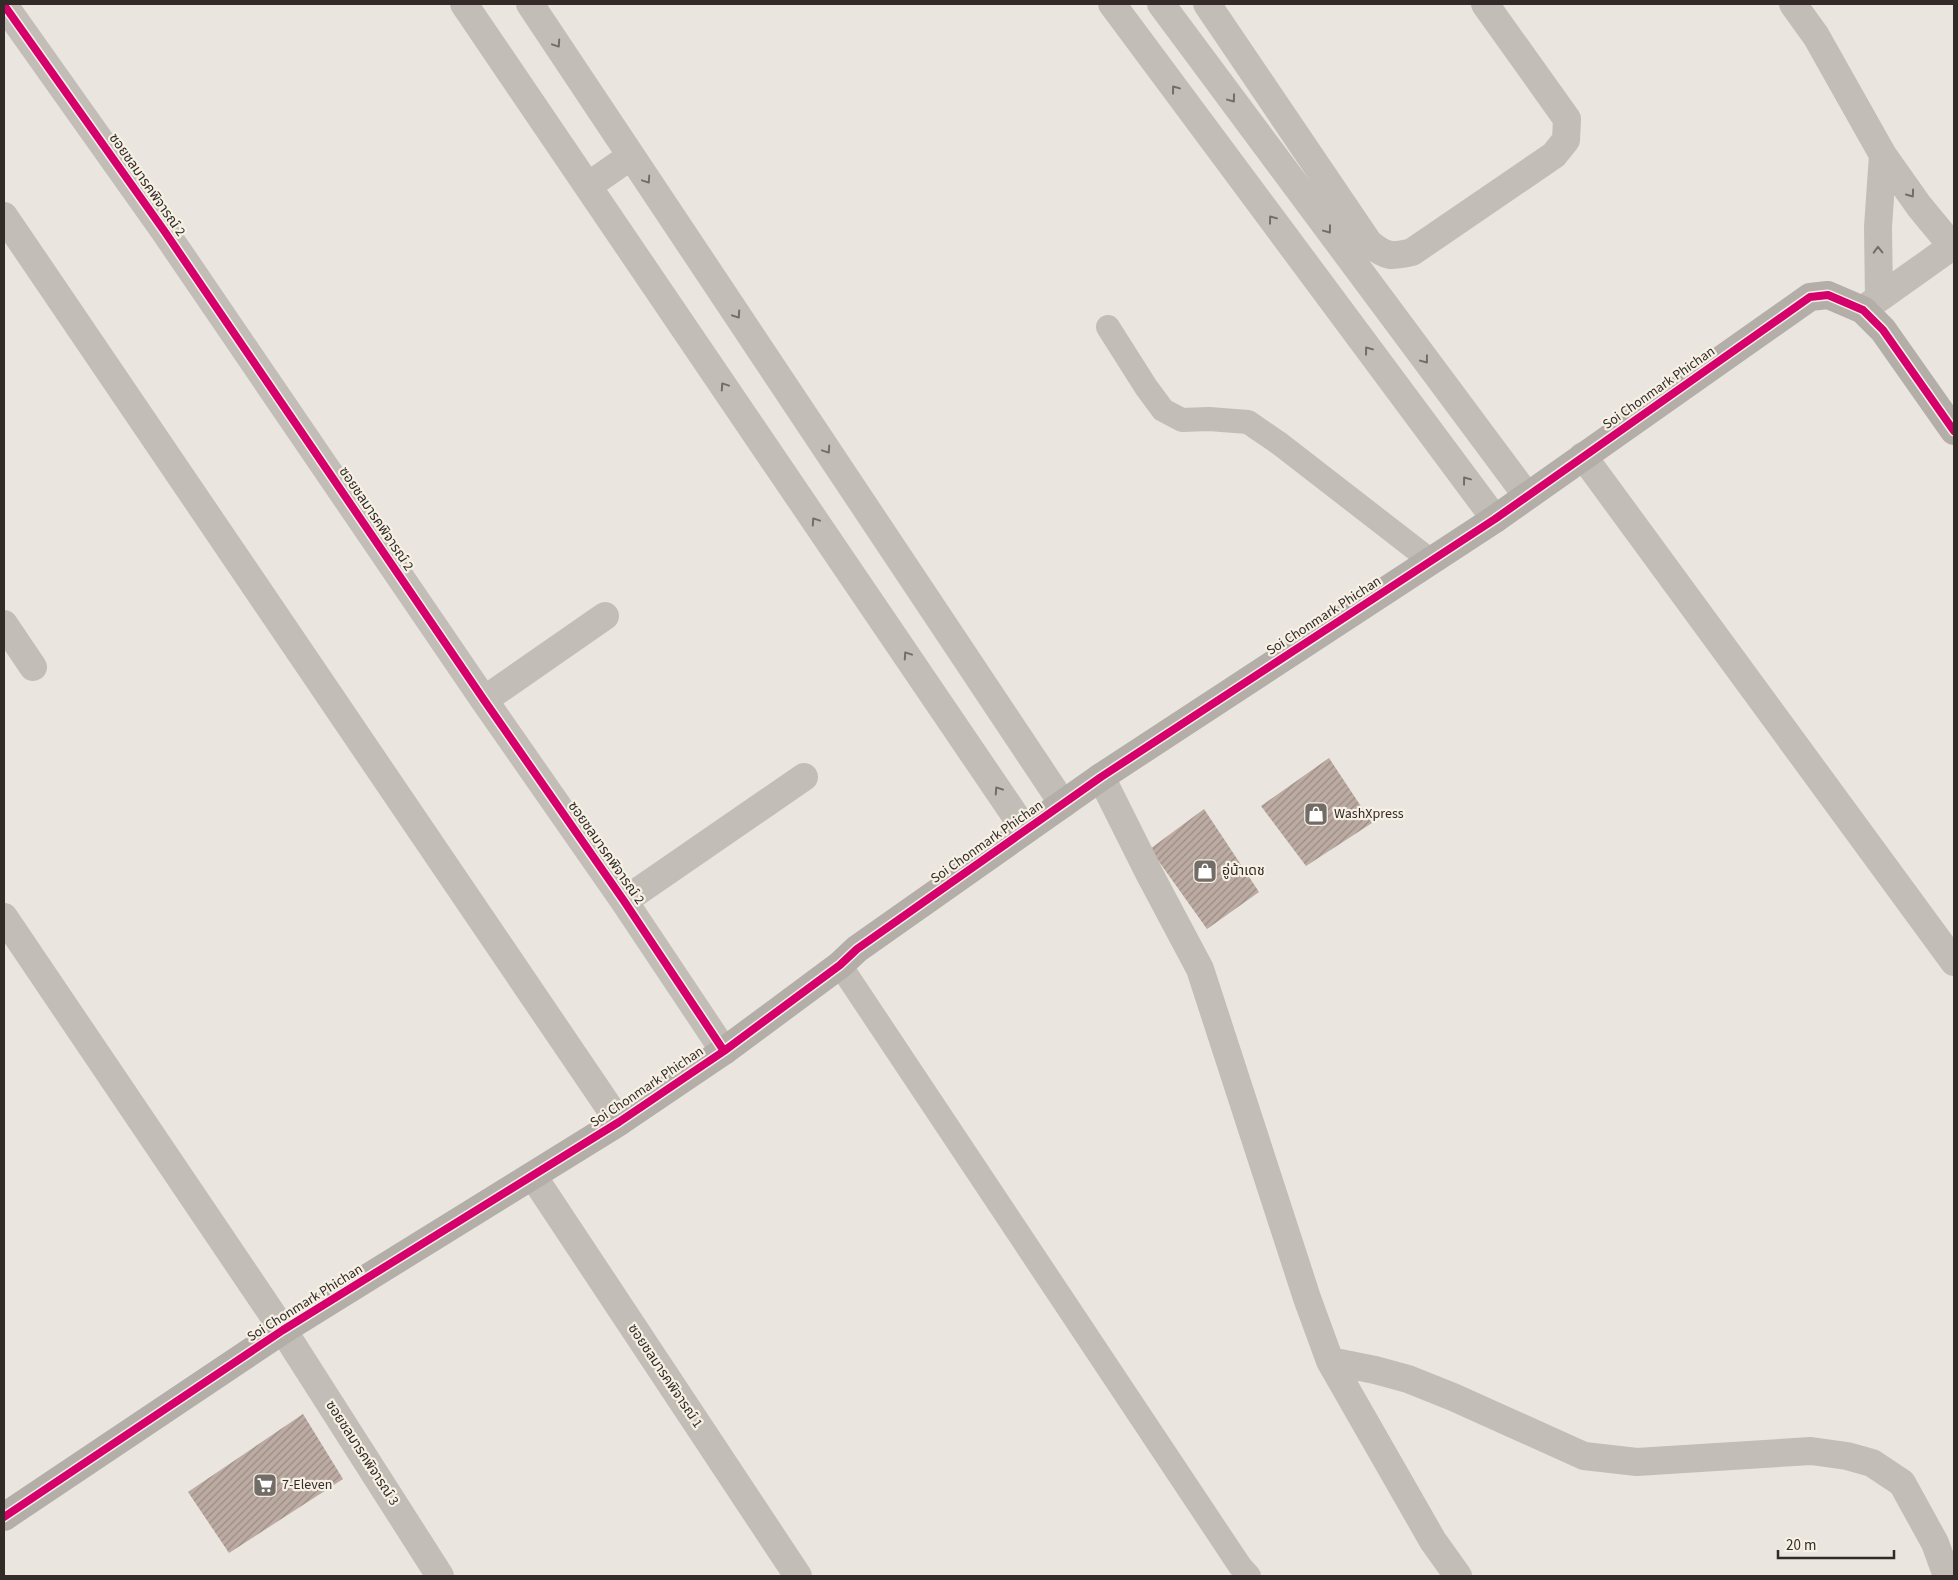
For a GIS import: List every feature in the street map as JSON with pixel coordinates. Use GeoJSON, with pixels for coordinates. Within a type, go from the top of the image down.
{"type":"FeatureCollection","features":[{"type":"Feature","properties":{"kind":"street"},"geometry":{"type":"LineString","coordinates":[[464,4],[1025,830]]}},
{"type":"Feature","properties":{"kind":"street"},"geometry":{"type":"LineString","coordinates":[[530,4],[1063,804]]}},
{"type":"Feature","properties":{"kind":"street"},"geometry":{"type":"LineString","coordinates":[[1112,4],[1495,519]]}},
{"type":"Feature","properties":{"kind":"street"},"geometry":{"type":"LineString","coordinates":[[1161,4],[1527,496]]}},
{"type":"Feature","properties":{"kind":"street"},"geometry":{"type":"LineString","coordinates":[[1207,4],[1370,243],[1382,254],[1394,256],[1412,252],[1554,155],[1566,140],[1567,119],[1485,4]]}},
{"type":"Feature","properties":{"kind":"street"},"geometry":{"type":"LineString","coordinates":[[1793,4],[1816,36],[1883,155],[1919,206],[1953,245],[1871,304]]}},
{"type":"Feature","properties":{"kind":"street","name":"ซอยชลมารคพิจารณ์ 2"},"geometry":{"type":"LineString","coordinates":[[4,5],[171,240],[484,700],[624,901],[724,1051]]}},
{"type":"Feature","properties":{"kind":"street"},"geometry":{"type":"LineString","coordinates":[[1871,304],[1883,155]]}},
{"type":"Feature","properties":{"kind":"street"},"geometry":{"type":"LineString","coordinates":[[588,186],[631,156]]}},
{"type":"Feature","properties":{"kind":"street"},"geometry":{"type":"LineString","coordinates":[[4,216],[619,1122]]}},
{"type":"Feature","properties":{"kind":"street","name":"Soi Chonmark Phichan"},"geometry":{"type":"LineString","coordinates":[[4,1518],[283,1330],[619,1122],[724,1051],[840,965],[857,949],[1101,777],[1495,519],[1810,298],[1828,295],[1871,304],[1883,330],[1954,431]]}},
{"type":"Feature","properties":{"kind":"street"},"geometry":{"type":"LineString","coordinates":[[1583,456],[1954,962]]}},
{"type":"Feature","properties":{"kind":"street"},"geometry":{"type":"LineString","coordinates":[[484,700],[605,616]]}},
{"type":"Feature","properties":{"kind":"street"},"geometry":{"type":"LineString","coordinates":[[4,624],[33,666]]}},
{"type":"Feature","properties":{"kind":"street"},"geometry":{"type":"LineString","coordinates":[[624,901],[804,777]]}},
{"type":"Feature","properties":{"kind":"street"},"geometry":{"type":"LineString","coordinates":[[1101,777],[1200,969],[1304,1289],[1330,1361],[1433,1541],[1458,1576]]}},
{"type":"Feature","properties":{"kind":"street","name":"ซอยชลมารคพิจารณ์ 3"},"geometry":{"type":"LineString","coordinates":[[4,917],[283,1330],[440,1576]]}},
{"type":"Feature","properties":{"kind":"street","name":"ซอยชลมารคพิจารณ์ 1"},"geometry":{"type":"LineString","coordinates":[[533,1176],[798,1576]]}},
{"type":"Feature","properties":{"kind":"street"},"geometry":{"type":"LineString","coordinates":[[1330,1361],[1408,1379],[1453,1397],[1584,1456],[1637,1462],[1811,1451],[1847,1456],[1872,1463],[1902,1483],[1935,1543],[1947,1576]]}},
{"type":"Feature","properties":{"kind":"lane"},"geometry":{"type":"LineString","coordinates":[[1108,327],[1163,410],[1182,420],[1209,419],[1248,422],[1288,450],[1432,561]]}},
{"type":"Feature","properties":{"kind":"lane"},"geometry":{"type":"LineString","coordinates":[[840,965],[1235,1558],[1249,1576]]}},
{"type":"Feature","properties":{"kind":"building","name":"WashXpress"},"geometry":{"type":"Polygon","coordinates":[[[1329,758],[1372,823],[1306,866],[1261,806],[1329,758]]]}},
{"type":"Feature","properties":{"kind":"building","name":"อู่น้าเดช"},"geometry":{"type":"Polygon","coordinates":[[[1204,809],[1259,892],[1207,929],[1150,849],[1204,809]]]}},
{"type":"Feature","properties":{"kind":"building","name":"7-Eleven"},"geometry":{"type":"Polygon","coordinates":[[[303,1414],[343,1479],[229,1553],[188,1492],[303,1414]]]}},
{"type":"Feature","properties":{"kind":"cycle path"},"geometry":{"type":"LineString","coordinates":[[4,5],[165,232],[484,700],[624,901],[724,1051]]}},
{"type":"Feature","properties":{"kind":"cycle path"},"geometry":{"type":"LineString","coordinates":[[4,1517],[283,1330],[619,1122],[724,1051],[840,965],[857,949],[1101,777],[1495,519],[1810,297],[1828,295],[1863,310],[1883,330],[1954,431]]}},
{"type":"Feature","properties":{"kind":"place","name":"WashXpress"},"geometry":{"type":"Point","coordinates":[1316,814]}},
{"type":"Feature","properties":{"kind":"place","name":"อู่น้าเดช"},"geometry":{"type":"Point","coordinates":[1205,871]}},
{"type":"Feature","properties":{"kind":"place","name":"7-Eleven"},"geometry":{"type":"Point","coordinates":[265,1485]}}]}
